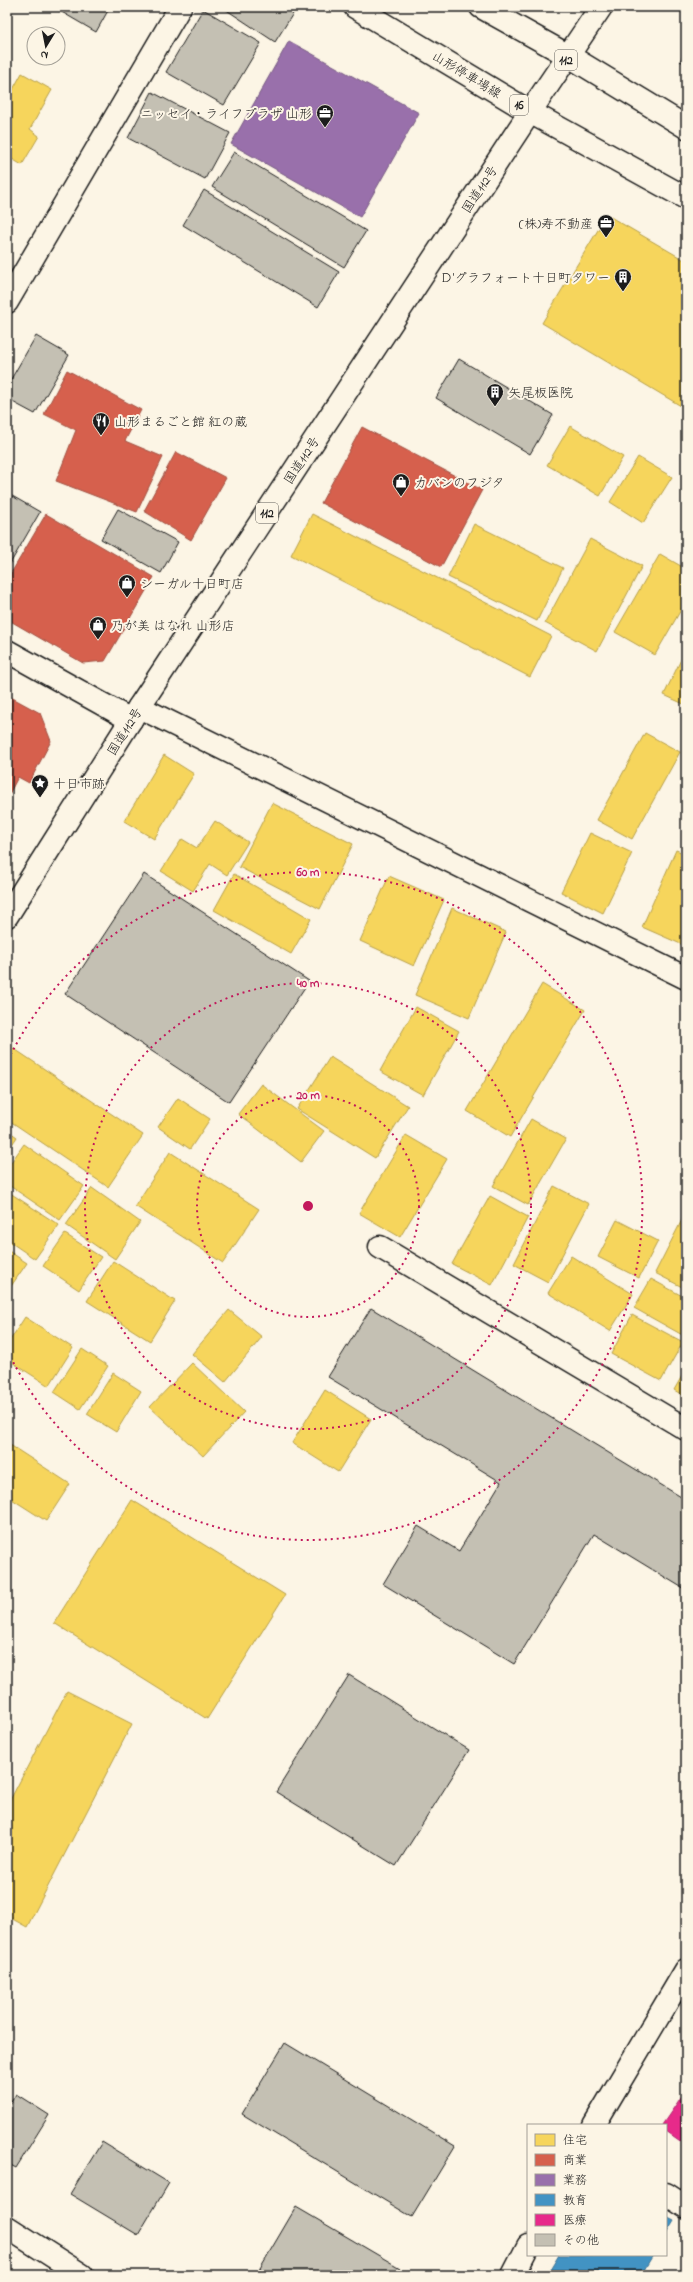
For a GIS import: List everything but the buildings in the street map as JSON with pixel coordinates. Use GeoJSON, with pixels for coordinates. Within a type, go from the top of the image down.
{"type":"FeatureCollection","features":[{"type":"Feature","properties":{"kind":"main road"},"geometry":{"type":"LineString","coordinates":[[7,302],[180,7]]}},
{"type":"Feature","properties":{"kind":"main road","name":"山形停車場線"},"geometry":{"type":"LineString","coordinates":[[355,7],[530,112],[686,198]]}},
{"type":"Feature","properties":{"kind":"main road"},"geometry":{"type":"LineString","coordinates":[[481,7],[569,56],[686,126]]}},
{"type":"Feature","properties":{"kind":"main road","name":"国道112号"},"geometry":{"type":"LineString","coordinates":[[7,916],[135,714],[530,112],[601,7]]}},
{"type":"Feature","properties":{"kind":"main road"},"geometry":{"type":"LineString","coordinates":[[7,651],[135,714],[685,974]]}},
{"type":"Feature","properties":{"kind":"main road"},"geometry":{"type":"LineString","coordinates":[[380,1247],[686,1429]]}},
{"type":"Feature","properties":{"kind":"main road"},"geometry":{"type":"LineString","coordinates":[[595,2124],[686,1970]]}},
{"type":"Feature","properties":{"kind":"main road"},"geometry":{"type":"LineString","coordinates":[[667,2195],[686,2207]]}},
{"type":"Feature","properties":{"kind":"main road"},"geometry":{"type":"LineString","coordinates":[[7,2227],[82,2275]]}},
{"type":"Feature","properties":{"kind":"main road"},"geometry":{"type":"LineString","coordinates":[[513,2275],[527,2248]]}},
{"type":"Feature","properties":{"kind":"place","name":"ニッセイ・ライフプラザ 山形"},"geometry":{"type":"Point","coordinates":[325,128]}},
{"type":"Feature","properties":{"kind":"place","name":"(株)寿不動産"},"geometry":{"type":"Point","coordinates":[606,238]}},
{"type":"Feature","properties":{"kind":"place","name":"Ｄ’グラフォート十日町タワー"},"geometry":{"type":"Point","coordinates":[623,292]}},
{"type":"Feature","properties":{"kind":"place","name":"矢尾板医院"},"geometry":{"type":"Point","coordinates":[495,407]}},
{"type":"Feature","properties":{"kind":"place","name":"山形まるごと館 紅の蔵"},"geometry":{"type":"Point","coordinates":[101,436]}},
{"type":"Feature","properties":{"kind":"place","name":"カバンのフジタ"},"geometry":{"type":"Point","coordinates":[401,497]}},
{"type":"Feature","properties":{"kind":"place","name":"シーガル十日町店"},"geometry":{"type":"Point","coordinates":[127,598]}},
{"type":"Feature","properties":{"kind":"place","name":"乃が美 はなれ 山形店"},"geometry":{"type":"Point","coordinates":[98,640]}},
{"type":"Feature","properties":{"kind":"place","name":"十日市跡"},"geometry":{"type":"Point","coordinates":[40,798]}}]}
